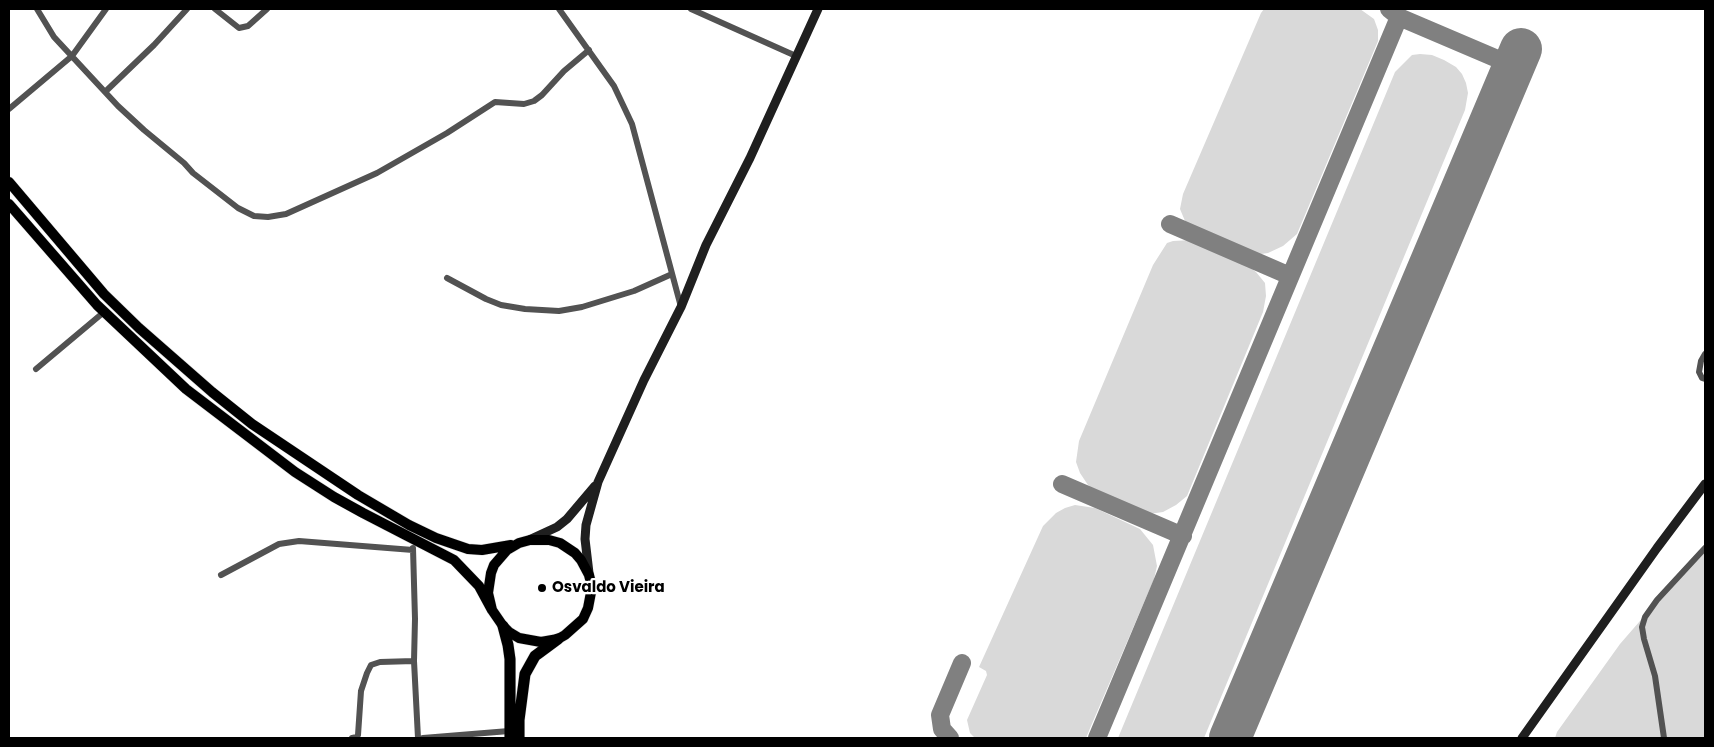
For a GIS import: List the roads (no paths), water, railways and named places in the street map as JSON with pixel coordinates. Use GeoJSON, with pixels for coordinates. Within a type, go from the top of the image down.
{"type":"FeatureCollection","features":[{"type":"Feature","properties":{"kind":"highway"},"geometry":{"type":"LineString","coordinates":[[502,626],[510,659],[513,736]]}},
{"type":"Feature","properties":{"kind":"highway"},"geometry":{"type":"LineString","coordinates":[[513,736],[519,720],[525,674],[535,656],[558,639]]}},
{"type":"Feature","properties":{"kind":"main road"},"geometry":{"type":"LineString","coordinates":[[9,182],[104,294],[140,328],[212,392],[252,424],[358,495],[409,525],[436,538],[468,549],[482,550],[530,540],[549,540],[560,543],[575,552],[582,560],[589,575],[592,588],[588,608],[583,619],[576,627],[558,639],[541,642],[520,638],[502,626],[479,586],[454,560],[363,514],[295,472],[186,389],[104,312],[9,204]]}},
{"type":"Feature","properties":{"kind":"main road"},"geometry":{"type":"LineString","coordinates":[[492,610],[488,593],[494,565],[507,550],[519,543]]}},
{"type":"Feature","properties":{"kind":"street"},"geometry":{"type":"LineString","coordinates":[[37,9],[54,36],[105,92],[144,130],[238,208],[254,216],[268,217],[286,214],[377,173],[447,134],[495,102],[524,104],[534,101],[564,71],[589,50]]}},
{"type":"Feature","properties":{"kind":"street"},"geometry":{"type":"LineString","coordinates":[[9,109],[72,56],[106,9]]}},
{"type":"Feature","properties":{"kind":"street"},"geometry":{"type":"LineString","coordinates":[[105,92],[154,45],[187,9]]}},
{"type":"Feature","properties":{"kind":"street"},"geometry":{"type":"LineString","coordinates":[[215,9],[239,28],[248,26],[267,9]]}},
{"type":"Feature","properties":{"kind":"street"},"geometry":{"type":"LineString","coordinates":[[559,9],[614,86],[632,124],[681,307]]}},
{"type":"Feature","properties":{"kind":"street"},"geometry":{"type":"LineString","coordinates":[[691,9],[796,56]]}},
{"type":"Feature","properties":{"kind":"street"},"geometry":{"type":"LineString","coordinates":[[589,575],[585,539],[586,525],[598,482],[644,380],[681,307],[706,246],[746,167],[818,9]]}},
{"type":"Feature","properties":{"kind":"street"},"geometry":{"type":"LineString","coordinates":[[447,278],[501,305],[525,309],[559,311],[582,307],[634,291],[672,274]]}},
{"type":"Feature","properties":{"kind":"street"},"geometry":{"type":"LineString","coordinates":[[36,369],[104,312]]}},
{"type":"Feature","properties":{"kind":"street"},"geometry":{"type":"LineString","coordinates":[[1705,354],[1701,361],[1699,372],[1702,378],[1705,379]]}},
{"type":"Feature","properties":{"kind":"street"},"geometry":{"type":"LineString","coordinates":[[530,540],[562,523],[598,482]]}},
{"type":"Feature","properties":{"kind":"street"},"geometry":{"type":"LineString","coordinates":[[1522,738],[1651,556],[1705,484]]}},
{"type":"Feature","properties":{"kind":"street"},"geometry":{"type":"LineString","coordinates":[[413,539],[414,661],[418,738]]}},
{"type":"Feature","properties":{"kind":"street"},"geometry":{"type":"LineString","coordinates":[[221,575],[279,544],[299,540],[413,550]]}},
{"type":"Feature","properties":{"kind":"street"},"geometry":{"type":"LineString","coordinates":[[1664,738],[1655,676],[1642,627],[1645,617],[1657,600],[1705,548]]}},
{"type":"Feature","properties":{"kind":"street"},"geometry":{"type":"LineString","coordinates":[[352,738],[358,735],[362,691],[371,665],[380,662],[414,661]]}},
{"type":"Feature","properties":{"kind":"street"},"geometry":{"type":"LineString","coordinates":[[423,738],[513,736]]}},
{"type":"Feature","properties":{"kind":"place","name":"Osvaldo Vieira"},"geometry":{"type":"Point","coordinates":[542,588]}}]}
